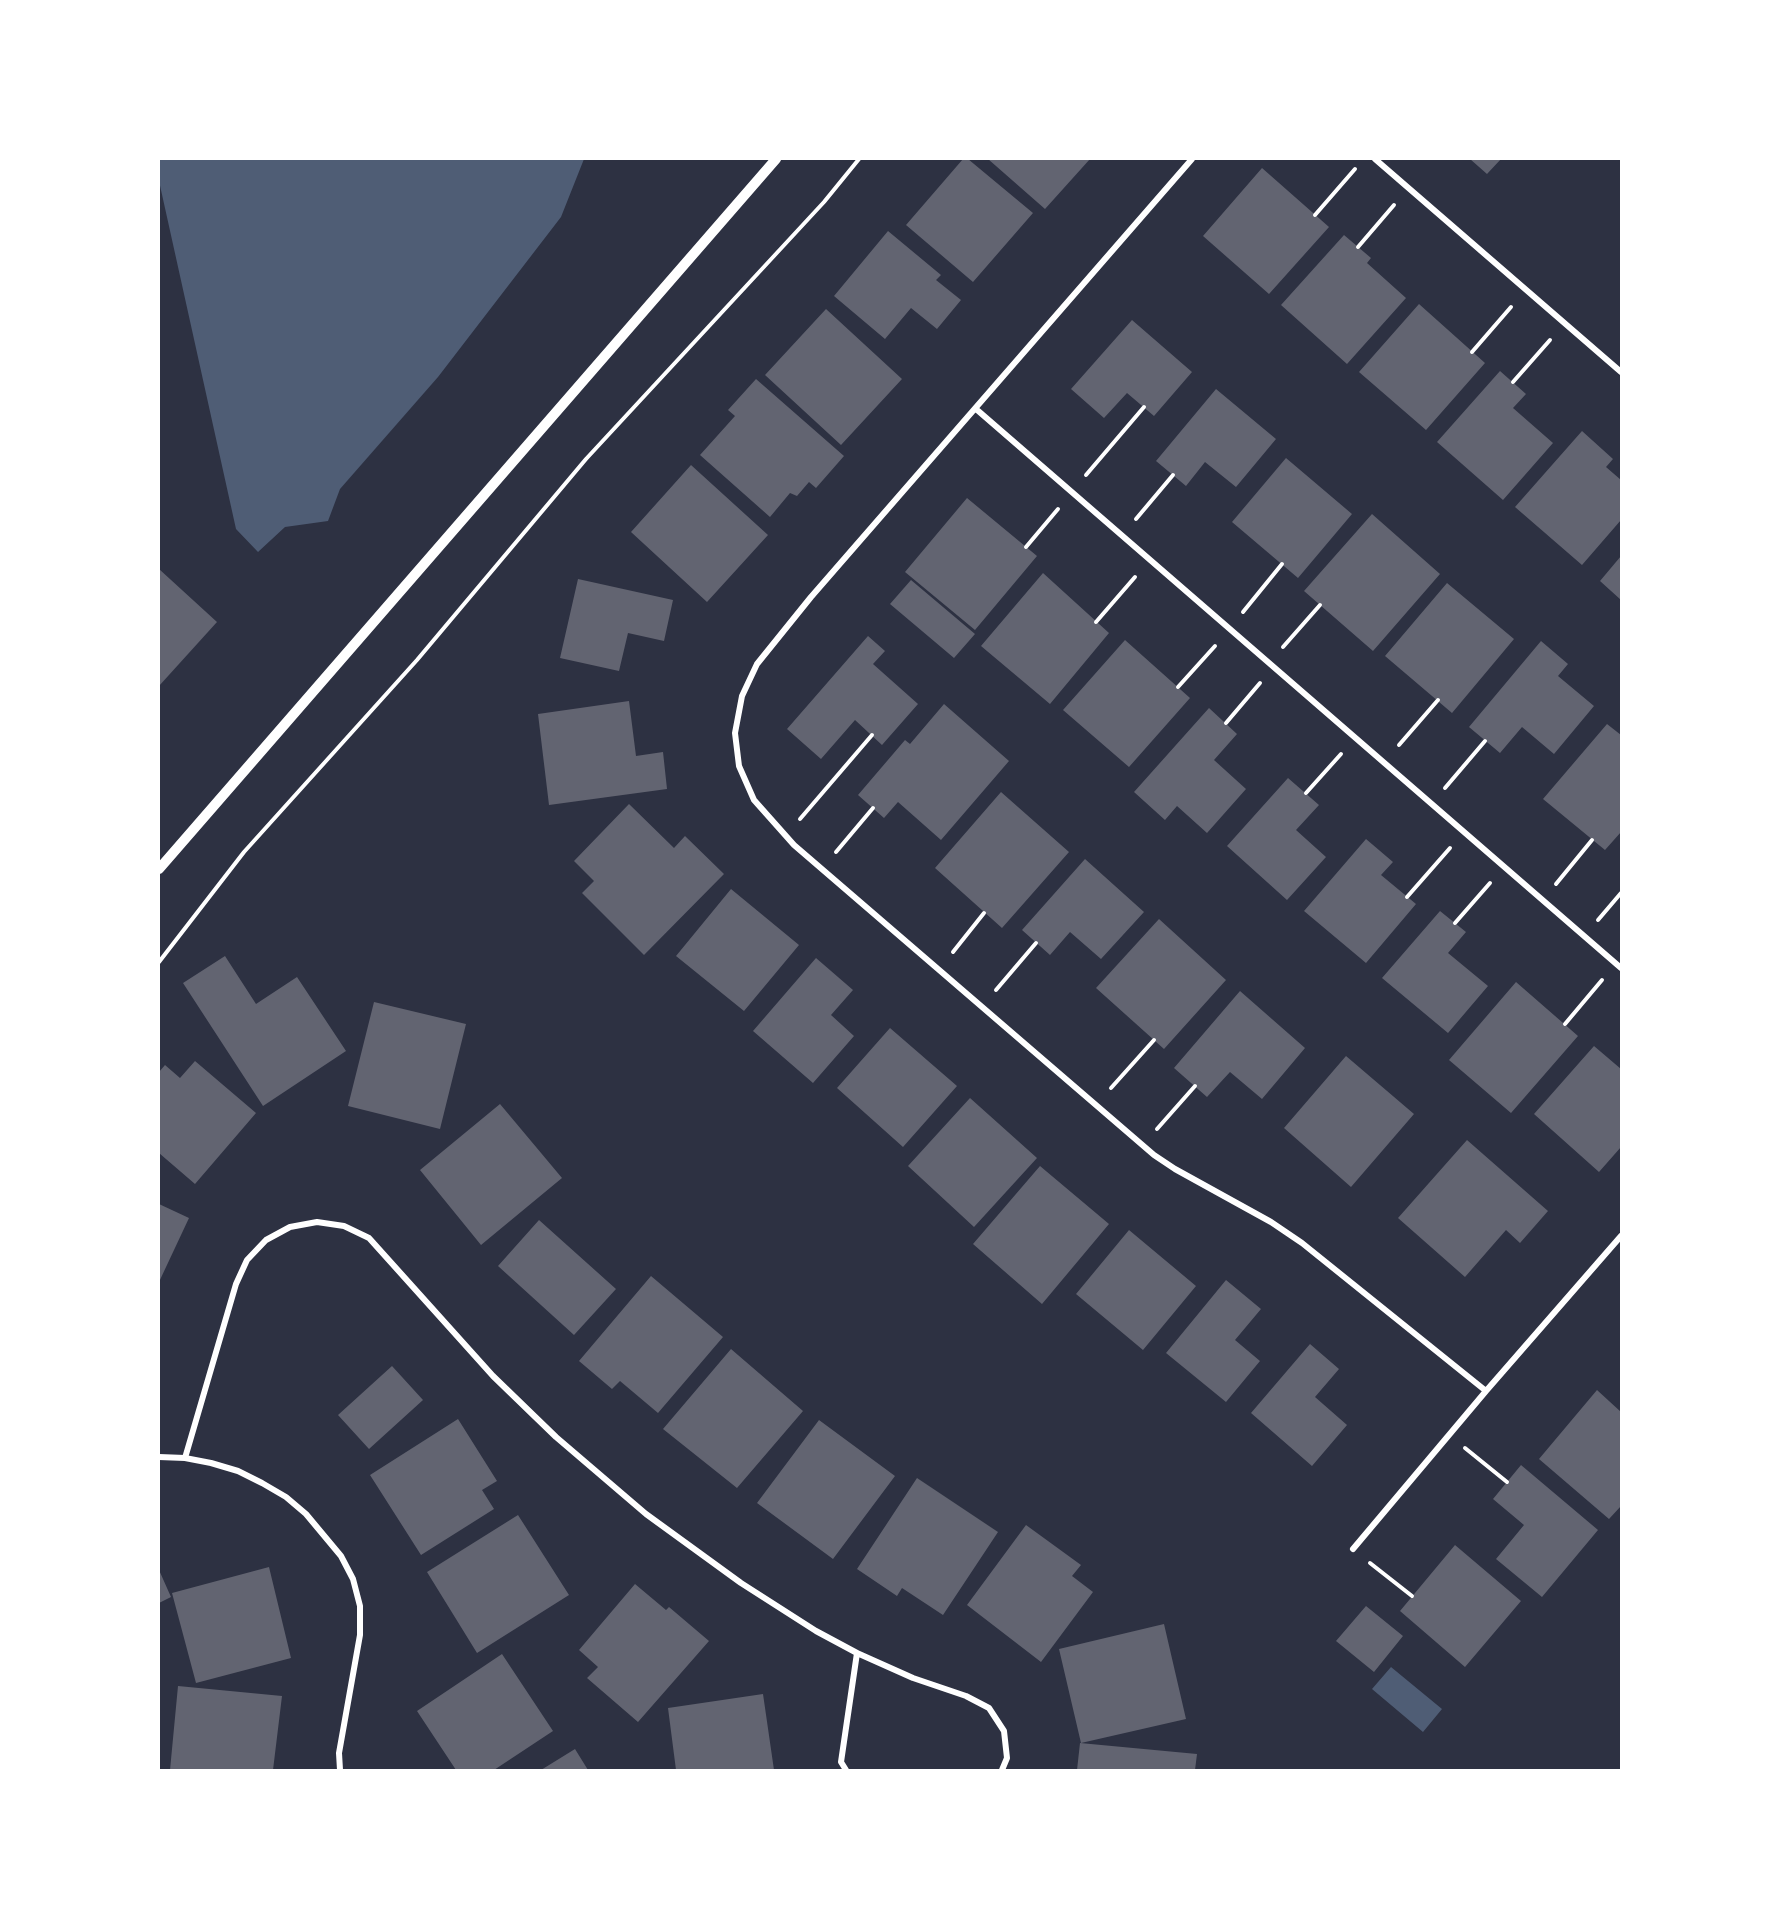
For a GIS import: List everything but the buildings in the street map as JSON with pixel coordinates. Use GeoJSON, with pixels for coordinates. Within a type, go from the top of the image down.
{"type":"FeatureCollection","features":[{"type":"Feature","properties":{"kind":"street"},"geometry":{"type":"LineString","coordinates":[[159,869],[776,159]]}},
{"type":"Feature","properties":{"kind":"street"},"geometry":{"type":"LineString","coordinates":[[1192,159],[811,597],[757,664],[742,696],[735,733],[739,766],[754,800],[786,836],[1143,1145],[1176,1169],[1271,1222],[1294,1238],[1380,1304],[1486,1391]]}},
{"type":"Feature","properties":{"kind":"street"},"geometry":{"type":"LineString","coordinates":[[1375,159],[1621,372]]}},
{"type":"Feature","properties":{"kind":"street"},"geometry":{"type":"LineString","coordinates":[[976,409],[1618,966]]}},
{"type":"Feature","properties":{"kind":"street"},"geometry":{"type":"LineString","coordinates":[[185,1458],[236,1284],[247,1260],[266,1240],[290,1227],[317,1222],[344,1226],[369,1238],[493,1376],[556,1437],[646,1514],[741,1583],[816,1631],[857,1653],[913,1678],[966,1696],[989,1708],[1004,1731],[1007,1758],[1002,1770]]}},
{"type":"Feature","properties":{"kind":"street"},"geometry":{"type":"LineString","coordinates":[[1353,1549],[1448,1434],[1621,1236]]}},
{"type":"Feature","properties":{"kind":"street"},"geometry":{"type":"LineString","coordinates":[[159,1457],[185,1458],[212,1463],[238,1471],[262,1483],[285,1497],[306,1514],[341,1556],[353,1579],[360,1606],[360,1635],[339,1752],[340,1770]]}},
{"type":"Feature","properties":{"kind":"street"},"geometry":{"type":"LineString","coordinates":[[846,1770],[840,1762],[857,1653]]}},
{"type":"Feature","properties":{"kind":"path"},"geometry":{"type":"LineString","coordinates":[[159,962],[244,852],[417,660],[586,459],[824,202],[859,159]]}},
{"type":"Feature","properties":{"kind":"path"},"geometry":{"type":"LineString","coordinates":[[1315,215],[1356,167]]}},
{"type":"Feature","properties":{"kind":"path"},"geometry":{"type":"LineString","coordinates":[[1358,247],[1409,188]]}},
{"type":"Feature","properties":{"kind":"path"},"geometry":{"type":"LineString","coordinates":[[1472,352],[1526,290]]}},
{"type":"Feature","properties":{"kind":"path"},"geometry":{"type":"LineString","coordinates":[[1513,382],[1565,323]]}},
{"type":"Feature","properties":{"kind":"path"},"geometry":{"type":"LineString","coordinates":[[1026,547],[1144,407]]}},
{"type":"Feature","properties":{"kind":"path"},"geometry":{"type":"LineString","coordinates":[[1121,535],[1173,475]]}},
{"type":"Feature","properties":{"kind":"path"},"geometry":{"type":"LineString","coordinates":[[1096,622],[1150,560]]}},
{"type":"Feature","properties":{"kind":"path"},"geometry":{"type":"LineString","coordinates":[[1178,687],[1282,564]]}},
{"type":"Feature","properties":{"kind":"path"},"geometry":{"type":"LineString","coordinates":[[1226,723],[1320,605]]}},
{"type":"Feature","properties":{"kind":"path"},"geometry":{"type":"LineString","coordinates":[[1383,763],[1438,700]]}},
{"type":"Feature","properties":{"kind":"path"},"geometry":{"type":"LineString","coordinates":[[786,836],[872,735]]}},
{"type":"Feature","properties":{"kind":"path"},"geometry":{"type":"LineString","coordinates":[[1306,794],[1355,739]]}},
{"type":"Feature","properties":{"kind":"path"},"geometry":{"type":"LineString","coordinates":[[1431,805],[1485,741]]}},
{"type":"Feature","properties":{"kind":"path"},"geometry":{"type":"LineString","coordinates":[[822,868],[873,808]]}},
{"type":"Feature","properties":{"kind":"path"},"geometry":{"type":"LineString","coordinates":[[1407,897],[1464,832]]}},
{"type":"Feature","properties":{"kind":"path"},"geometry":{"type":"LineString","coordinates":[[1543,901],[1592,840]]}},
{"type":"Feature","properties":{"kind":"path"},"geometry":{"type":"LineString","coordinates":[[1455,923],[1504,867]]}},
{"type":"Feature","properties":{"kind":"path"},"geometry":{"type":"LineString","coordinates":[[1584,937],[1621,893]]}},
{"type":"Feature","properties":{"kind":"path"},"geometry":{"type":"LineString","coordinates":[[939,969],[984,913]]}},
{"type":"Feature","properties":{"kind":"path"},"geometry":{"type":"LineString","coordinates":[[982,1006],[1036,943]]}},
{"type":"Feature","properties":{"kind":"path"},"geometry":{"type":"LineString","coordinates":[[1565,1024],[1618,966]]}},
{"type":"Feature","properties":{"kind":"path"},"geometry":{"type":"LineString","coordinates":[[1096,1105],[1154,1040]]}},
{"type":"Feature","properties":{"kind":"path"},"geometry":{"type":"LineString","coordinates":[[1143,1145],[1195,1086]]}},
{"type":"Feature","properties":{"kind":"path"},"geometry":{"type":"LineString","coordinates":[[1448,1434],[1507,1482]]}},
{"type":"Feature","properties":{"kind":"path"},"geometry":{"type":"LineString","coordinates":[[1353,1549],[1412,1596]]}},
{"type":"Feature","properties":{"kind":"water"},"geometry":{"type":"Polygon","coordinates":[[[159,159],[584,159],[561,217],[438,377],[340,489],[328,521],[285,527],[258,552],[236,529],[159,181],[159,159]]]}},
{"type":"Feature","properties":{"kind":"water"},"geometry":{"type":"Polygon","coordinates":[[[1391,1667],[1442,1709],[1423,1732],[1372,1689],[1391,1667]]]}}]}
